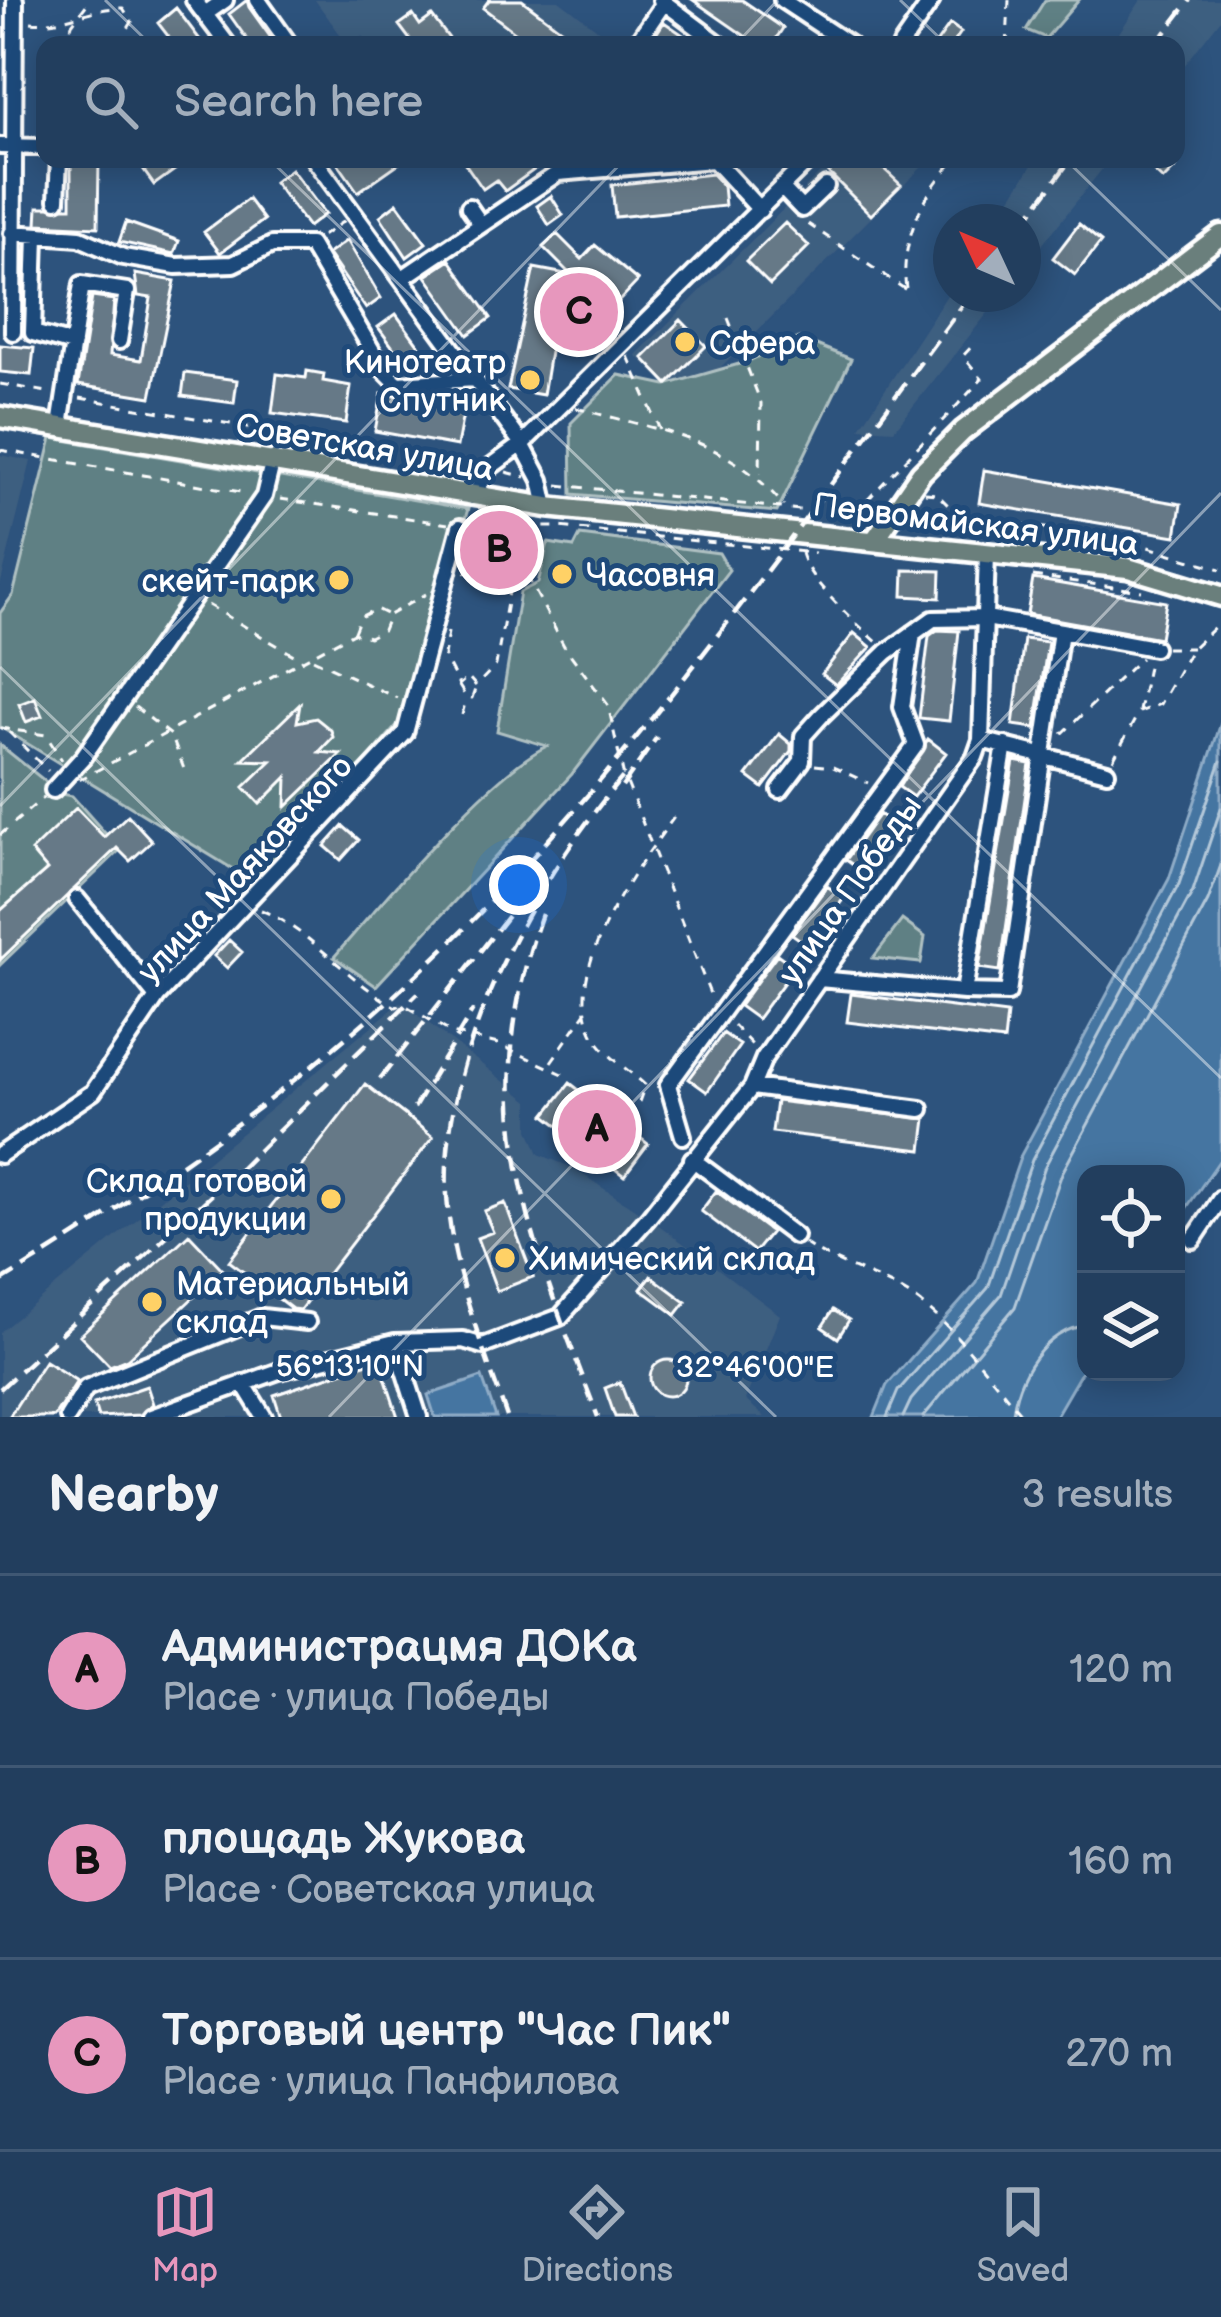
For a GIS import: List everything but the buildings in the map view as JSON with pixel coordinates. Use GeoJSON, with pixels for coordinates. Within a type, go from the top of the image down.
{"type":"FeatureCollection","features":[{"type":"Feature","properties":{"kind":"main road"},"geometry":{"type":"LineString","coordinates":[[875,538],[963,431],[1221,235]]}},
{"type":"Feature","properties":{"kind":"main road","name":"Советская улица"},"geometry":{"type":"LineString","coordinates":[[0,417],[548,507],[793,531]]}},
{"type":"Feature","properties":{"kind":"main road","name":"Первомайская улица"},"geometry":{"type":"LineString","coordinates":[[793,531],[1128,568],[1221,596]]}},
{"type":"Feature","properties":{"kind":"street"},"geometry":{"type":"LineString","coordinates":[[194,0],[221,36]]}},
{"type":"Feature","properties":{"kind":"street"},"geometry":{"type":"LineString","coordinates":[[205,14],[225,0]]}},
{"type":"Feature","properties":{"kind":"street"},"geometry":{"type":"LineString","coordinates":[[258,0],[284,36]]}},
{"type":"Feature","properties":{"kind":"street"},"geometry":{"type":"LineString","coordinates":[[782,0],[836,36]]}},
{"type":"Feature","properties":{"kind":"street"},"geometry":{"type":"LineString","coordinates":[[907,36],[932,0]]}},
{"type":"Feature","properties":{"kind":"street"},"geometry":{"type":"LineString","coordinates":[[641,36],[662,2],[709,36]]}},
{"type":"Feature","properties":{"kind":"street"},"geometry":{"type":"LineString","coordinates":[[14,6],[7,146],[13,233],[6,331],[73,344]]}},
{"type":"Feature","properties":{"kind":"street"},"geometry":{"type":"LineString","coordinates":[[57,200],[59,168]]}},
{"type":"Feature","properties":{"kind":"street"},"geometry":{"type":"LineString","coordinates":[[321,168],[522,444],[542,480],[548,507]]}},
{"type":"Feature","properties":{"kind":"street"},"geometry":{"type":"LineString","coordinates":[[404,277],[563,168]]}},
{"type":"Feature","properties":{"kind":"street"},"geometry":{"type":"LineString","coordinates":[[558,173],[617,168]]}},
{"type":"Feature","properties":{"kind":"street"},"geometry":{"type":"LineString","coordinates":[[720,168],[760,210]]}},
{"type":"Feature","properties":{"kind":"street"},"geometry":{"type":"LineString","coordinates":[[473,496],[489,469],[522,444],[801,168]]}},
{"type":"Feature","properties":{"kind":"street"},"geometry":{"type":"LineString","coordinates":[[782,188],[802,209],[826,186]]}},
{"type":"Feature","properties":{"kind":"street"},"geometry":{"type":"LineString","coordinates":[[469,207],[480,223]]}},
{"type":"Feature","properties":{"kind":"street"},"geometry":{"type":"LineString","coordinates":[[13,233],[80,238],[123,257],[176,266],[233,264],[272,245],[310,245],[383,369],[398,384],[476,379]]}},
{"type":"Feature","properties":{"kind":"street"},"geometry":{"type":"LineString","coordinates":[[33,333],[36,235]]}},
{"type":"Feature","properties":{"kind":"street"},"geometry":{"type":"LineString","coordinates":[[60,426],[82,284],[127,291],[119,341]]}},
{"type":"Feature","properties":{"kind":"street"},"geometry":{"type":"LineString","coordinates":[[56,788],[71,774],[264,496],[273,459]]}},
{"type":"Feature","properties":{"kind":"street","name":"улица Маяковского"},"geometry":{"type":"LineString","coordinates":[[0,1155],[93,1092],[157,997],[242,902],[386,757],[416,706],[460,526]]}},
{"type":"Feature","properties":{"kind":"street","name":"улица Победы"},"geometry":{"type":"LineString","coordinates":[[151,1417],[243,1383],[395,1342],[464,1340],[483,1346],[560,1317],[649,1218],[752,1087],[764,1058],[975,757],[981,740],[987,553]]}},
{"type":"Feature","properties":{"kind":"street"},"geometry":{"type":"LineString","coordinates":[[780,790],[802,761],[803,736],[887,652],[933,619],[986,618],[1154,648]]}},
{"type":"Feature","properties":{"kind":"street"},"geometry":{"type":"LineString","coordinates":[[819,979],[1008,993],[1061,631]]}},
{"type":"Feature","properties":{"kind":"street"},"geometry":{"type":"LineString","coordinates":[[683,1136],[668,1085],[916,745],[902,707],[913,633]]}},
{"type":"Feature","properties":{"kind":"street"},"geometry":{"type":"LineString","coordinates":[[887,652],[906,677]]}},
{"type":"Feature","properties":{"kind":"street"},"geometry":{"type":"LineString","coordinates":[[981,740],[1107,772]]}},
{"type":"Feature","properties":{"kind":"street"},"geometry":{"type":"LineString","coordinates":[[964,992],[1005,745]]}},
{"type":"Feature","properties":{"kind":"street"},"geometry":{"type":"LineString","coordinates":[[77,899],[157,997]]}},
{"type":"Feature","properties":{"kind":"street"},"geometry":{"type":"LineString","coordinates":[[752,1087],[921,1109]]}},
{"type":"Feature","properties":{"kind":"street"},"geometry":{"type":"LineString","coordinates":[[692,1159],[795,1236]]}},
{"type":"Feature","properties":{"kind":"street"},"geometry":{"type":"LineString","coordinates":[[1192,1240],[1221,1198]]}},
{"type":"Feature","properties":{"kind":"street"},"geometry":{"type":"LineString","coordinates":[[68,1417],[86,1388],[262,1317],[307,1322]]}},
{"type":"Feature","properties":{"kind":"street"},"geometry":{"type":"LineString","coordinates":[[395,1342],[418,1417]]}},
{"type":"Feature","properties":{"kind":"street"},"geometry":{"type":"LineString","coordinates":[[243,1383],[264,1417]]}},
{"type":"Feature","properties":{"kind":"path"},"geometry":{"type":"LineString","coordinates":[[66,36],[90,0]]}},
{"type":"Feature","properties":{"kind":"path"},"geometry":{"type":"LineString","coordinates":[[1008,36],[1010,0]]}},
{"type":"Feature","properties":{"kind":"path"},"geometry":{"type":"LineString","coordinates":[[14,6],[29,22],[48,24],[82,13],[123,8],[132,22],[123,36]]}},
{"type":"Feature","properties":{"kind":"path"},"geometry":{"type":"LineString","coordinates":[[797,216],[906,290],[902,266],[908,243],[928,194],[950,168]]}},
{"type":"Feature","properties":{"kind":"path"},"geometry":{"type":"LineString","coordinates":[[310,245],[355,213]]}},
{"type":"Feature","properties":{"kind":"path"},"geometry":{"type":"LineString","coordinates":[[728,318],[761,403],[760,476]]}},
{"type":"Feature","properties":{"kind":"path"},"geometry":{"type":"LineString","coordinates":[[623,345],[660,431]]}},
{"type":"Feature","properties":{"kind":"path"},"geometry":{"type":"LineString","coordinates":[[854,514],[982,379],[963,356],[973,345]]}},
{"type":"Feature","properties":{"kind":"path"},"geometry":{"type":"LineString","coordinates":[[0,384],[489,469],[566,488],[854,514],[937,494],[955,512],[1144,546],[1221,568]]}},
{"type":"Feature","properties":{"kind":"path"},"geometry":{"type":"LineString","coordinates":[[562,405],[722,451],[760,476],[785,508]]}},
{"type":"Feature","properties":{"kind":"path"},"geometry":{"type":"LineString","coordinates":[[0,450],[460,526],[542,532]]}},
{"type":"Feature","properties":{"kind":"path"},"geometry":{"type":"LineString","coordinates":[[353,633],[369,637],[383,630],[389,615],[447,576],[511,580],[527,576],[533,571],[544,527],[833,554]]}},
{"type":"Feature","properties":{"kind":"path"},"geometry":{"type":"LineString","coordinates":[[801,551],[811,579],[833,594],[887,652]]}},
{"type":"Feature","properties":{"kind":"path"},"geometry":{"type":"LineString","coordinates":[[1030,575],[1157,593]]}},
{"type":"Feature","properties":{"kind":"path"},"geometry":{"type":"LineString","coordinates":[[527,576],[564,646],[608,705],[623,772],[685,940],[722,1012],[764,1058]]}},
{"type":"Feature","properties":{"kind":"path"},"geometry":{"type":"LineString","coordinates":[[466,697],[472,698],[476,686],[496,665],[511,580]]}},
{"type":"Feature","properties":{"kind":"path"},"geometry":{"type":"LineString","coordinates":[[194,597],[308,660],[416,706]]}},
{"type":"Feature","properties":{"kind":"path"},"geometry":{"type":"LineString","coordinates":[[0,728],[46,735],[71,774],[83,783],[308,660],[353,633],[360,617],[376,609],[389,615]]}},
{"type":"Feature","properties":{"kind":"path"},"geometry":{"type":"LineString","coordinates":[[1138,712],[1160,704],[1192,648],[1221,621]]}},
{"type":"Feature","properties":{"kind":"path"},"geometry":{"type":"LineString","coordinates":[[447,633],[444,656],[466,697],[463,715]]}},
{"type":"Feature","properties":{"kind":"path"},"geometry":{"type":"LineString","coordinates":[[1046,754],[1105,689],[1154,648],[1192,648]]}},
{"type":"Feature","properties":{"kind":"path"},"geometry":{"type":"LineString","coordinates":[[1107,772],[1138,712],[1154,648]]}},
{"type":"Feature","properties":{"kind":"path"},"geometry":{"type":"LineString","coordinates":[[459,685],[468,677],[476,686]]}},
{"type":"Feature","properties":{"kind":"path"},"geometry":{"type":"LineString","coordinates":[[124,698],[171,735],[184,769]]}},
{"type":"Feature","properties":{"kind":"path"},"geometry":{"type":"LineString","coordinates":[[0,835],[56,788],[42,761],[7,731]]}},
{"type":"Feature","properties":{"kind":"path"},"geometry":{"type":"LineString","coordinates":[[802,761],[833,766],[883,790]]}},
{"type":"Feature","properties":{"kind":"path"},"geometry":{"type":"LineString","coordinates":[[639,1102],[645,1085],[596,1040],[586,1011],[587,961],[653,845],[675,816]]}},
{"type":"Feature","properties":{"kind":"path"},"geometry":{"type":"LineString","coordinates":[[242,902],[301,931],[346,977],[396,1007],[403,1004],[452,1033],[550,1064],[563,1073]]}},
{"type":"Feature","properties":{"kind":"path"},"geometry":{"type":"LineString","coordinates":[[550,1064],[586,1011]]}},
{"type":"Feature","properties":{"kind":"path"},"geometry":{"type":"LineString","coordinates":[[795,1236],[830,1261],[907,1294],[934,1315],[1024,1417]]}},
{"type":"Feature","properties":{"kind":"shaded area"},"geometry":{"type":"Polygon","coordinates":[[[315,0],[559,0],[601,32],[599,36],[341,36],[315,0]]]}},
{"type":"Feature","properties":{"kind":"shaded area"},"geometry":{"type":"Polygon","coordinates":[[[1141,0],[1221,0],[1221,19],[1185,65],[1185,36],[1117,36],[1141,0]]]}},
{"type":"Feature","properties":{"kind":"shaded area"},"geometry":{"type":"Polygon","coordinates":[[[825,168],[921,168],[718,370],[666,385],[636,355],[825,168]]]}},
{"type":"Feature","properties":{"kind":"shaded area"},"geometry":{"type":"Polygon","coordinates":[[[1030,168],[1103,168],[1041,246],[1041,204],[1007,204],[1030,168]]]}},
{"type":"Feature","properties":{"kind":"shaded area"},"geometry":{"type":"Polygon","coordinates":[[[936,312],[989,312],[894,430],[860,428],[936,312]]]}},
{"type":"Feature","properties":{"kind":"shaded area"},"geometry":{"type":"Polygon","coordinates":[[[0,455],[31,461],[0,586],[0,455]]]}},
{"type":"Feature","properties":{"kind":"shaded area"},"geometry":{"type":"Polygon","coordinates":[[[401,1002],[529,1101],[529,1129],[539,1154],[573,1168],[660,1226],[780,1315],[745,1400],[765,1417],[0,1417],[0,1332],[401,1002]]]}},
{"type":"Feature","properties":{"kind":"green space"},"geometry":{"type":"Polygon","coordinates":[[[1045,0],[1079,0],[1048,36],[1026,30],[1045,0]]]}},
{"type":"Feature","properties":{"kind":"green space"},"geometry":{"type":"Polygon","coordinates":[[[799,338],[851,359],[777,512],[572,494],[571,423],[619,375],[666,385],[746,362],[799,338]]]}},
{"type":"Feature","properties":{"kind":"green space"},"geometry":{"type":"Polygon","coordinates":[[[52,438],[468,509],[405,716],[259,885],[0,727],[0,613],[13,595],[52,438]]]}},
{"type":"Feature","properties":{"kind":"green space"},"geometry":{"type":"Polygon","coordinates":[[[580,535],[719,553],[729,570],[572,774],[376,986],[334,957],[467,811],[547,746],[497,731],[520,592],[538,583],[548,543],[574,547],[580,535]]]}},
{"type":"Feature","properties":{"kind":"green space"},"geometry":{"type":"Polygon","coordinates":[[[0,745],[61,794],[72,796],[120,850],[0,965],[0,745]]]}},
{"type":"Feature","properties":{"kind":"green space"},"geometry":{"type":"Polygon","coordinates":[[[902,920],[925,937],[921,963],[873,958],[902,920]]]}},
{"type":"Feature","properties":{"kind":"water"},"geometry":{"type":"Polygon","coordinates":[[[1221,723],[1221,1158],[1185,1210],[1185,1165],[1077,1165],[1077,1379],[1055,1417],[874,1417],[887,1385],[977,1283],[1021,1155],[1169,879],[1221,723]]]}},
{"type":"Feature","properties":{"kind":"water"},"geometry":{"type":"Polygon","coordinates":[[[482,1377],[496,1417],[435,1417],[428,1395],[482,1377]]]}},
{"type":"Feature","properties":{"kind":"railway"},"geometry":{"type":"LineString","coordinates":[[1163,36],[1190,0]]}},
{"type":"Feature","properties":{"kind":"railway"},"geometry":{"type":"LineString","coordinates":[[1038,204],[1064,168]]}},
{"type":"Feature","properties":{"kind":"railway"},"geometry":{"type":"LineString","coordinates":[[0,1282],[227,1132],[355,1030],[443,949],[527,863],[683,680],[958,312]]}},
{"type":"Feature","properties":{"kind":"railway"},"geometry":{"type":"LineString","coordinates":[[622,787],[657,737]]}},
{"type":"Feature","properties":{"kind":"railway"},"geometry":{"type":"LineString","coordinates":[[507,1417],[470,1308],[450,1223],[449,1140],[459,1083],[500,969],[528,914],[559,863],[627,772]]}},
{"type":"Feature","properties":{"kind":"railway"},"geometry":{"type":"LineString","coordinates":[[380,1079],[522,898]]}},
{"type":"Feature","properties":{"kind":"railway"},"geometry":{"type":"LineString","coordinates":[[542,914],[522,983],[512,1048],[511,1110],[532,1229],[598,1417]]}},
{"type":"Feature","properties":{"kind":"railway"},"geometry":{"type":"LineString","coordinates":[[0,1389],[240,1169],[418,993]]}},
{"type":"Feature","properties":{"kind":"railway"},"geometry":{"type":"LineString","coordinates":[[414,1108],[473,1010]]}},
{"type":"Feature","properties":{"kind":"place","name":"Торговый центр \"Час Пик\""},"geometry":{"type":"Point","coordinates":[579,312]}},
{"type":"Feature","properties":{"kind":"place","name":"Сфера"},"geometry":{"type":"Point","coordinates":[685,342]}},
{"type":"Feature","properties":{"kind":"place","name":"Кинотеатр Спутник"},"geometry":{"type":"Point","coordinates":[530,380]}},
{"type":"Feature","properties":{"kind":"place","name":"площадь Жукова"},"geometry":{"type":"Point","coordinates":[499,550]}},
{"type":"Feature","properties":{"kind":"place","name":"Часовня"},"geometry":{"type":"Point","coordinates":[562,574]}},
{"type":"Feature","properties":{"kind":"place","name":"скейт-парк"},"geometry":{"type":"Point","coordinates":[339,580]}},
{"type":"Feature","properties":{"kind":"place","name":"Администрацмя ДОКа"},"geometry":{"type":"Point","coordinates":[597,1129]}},
{"type":"Feature","properties":{"kind":"place","name":"Склад готовой продукции"},"geometry":{"type":"Point","coordinates":[331,1199]}},
{"type":"Feature","properties":{"kind":"place","name":"Химический склад"},"geometry":{"type":"Point","coordinates":[505,1258]}},
{"type":"Feature","properties":{"kind":"place","name":"Материальный склад"},"geometry":{"type":"Point","coordinates":[152,1302]}}]}
